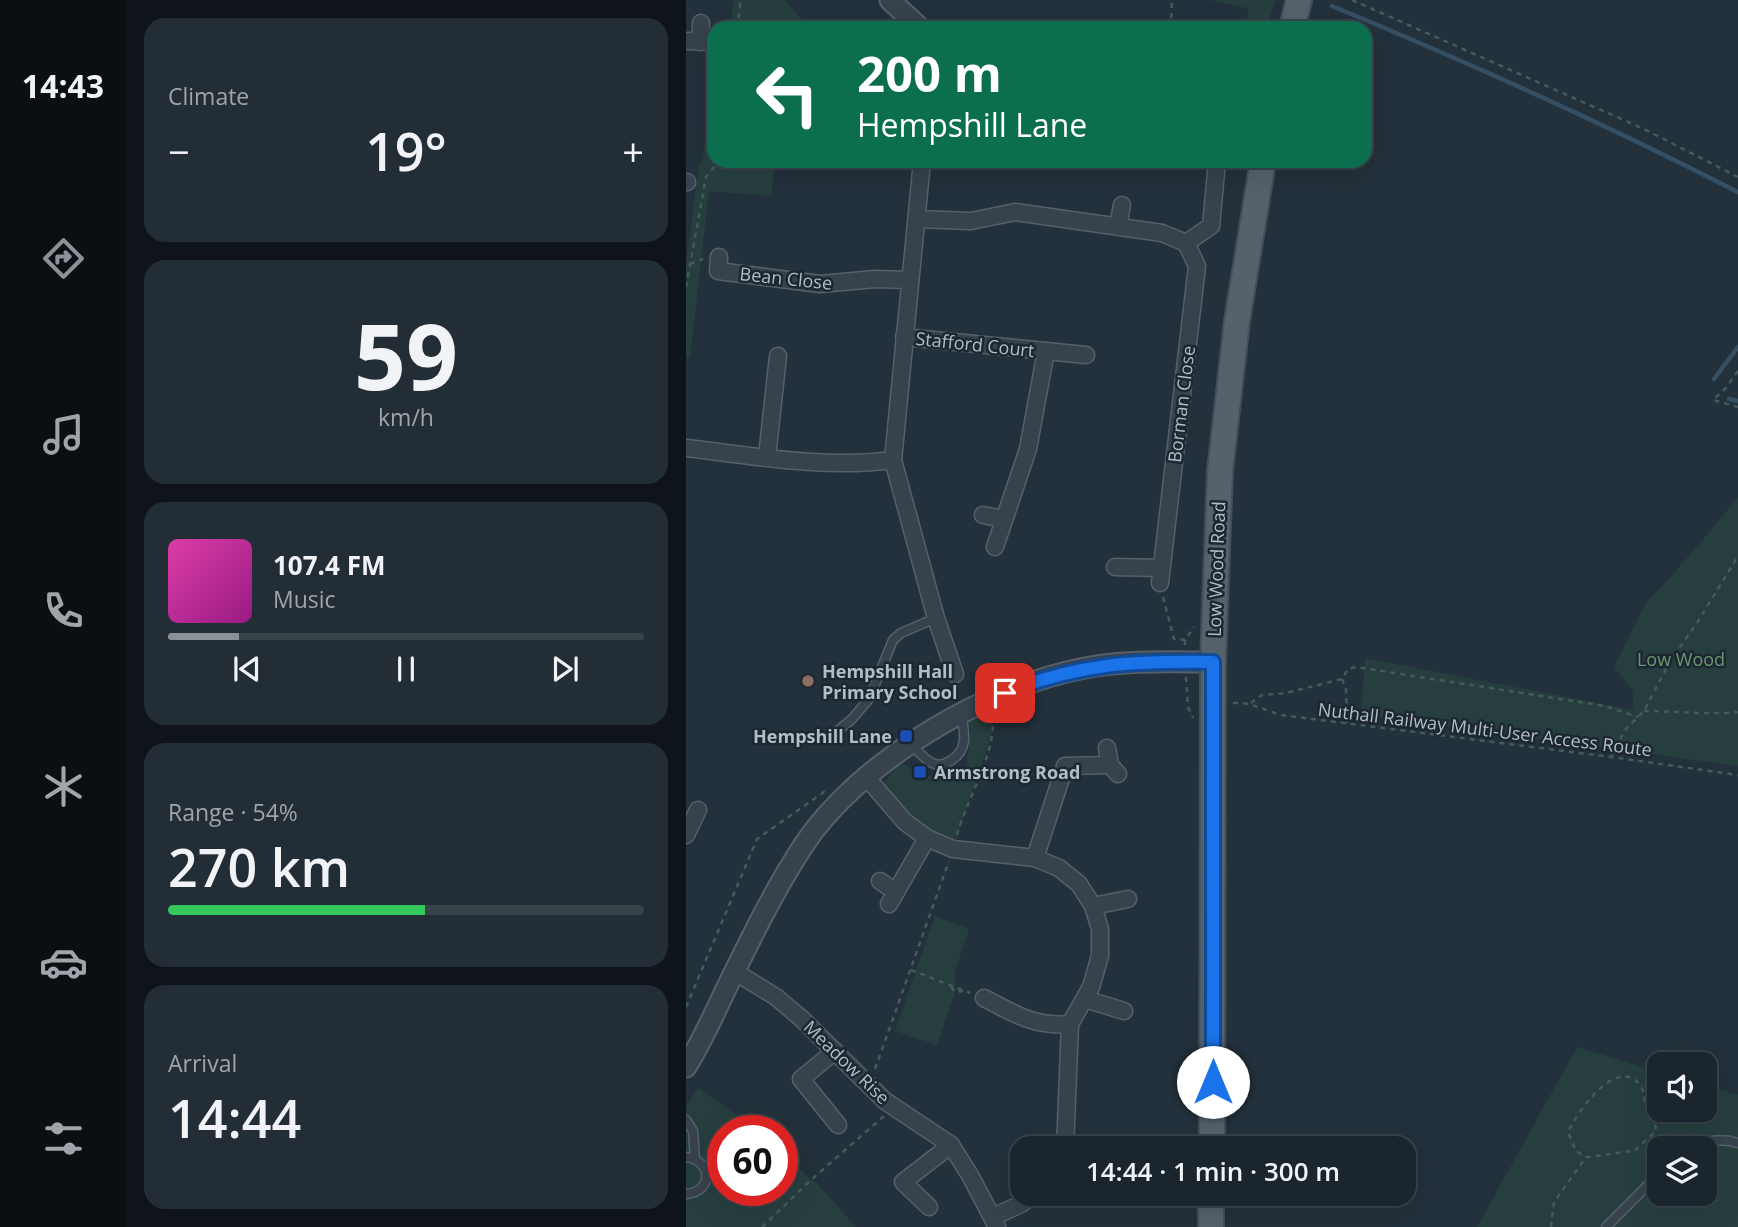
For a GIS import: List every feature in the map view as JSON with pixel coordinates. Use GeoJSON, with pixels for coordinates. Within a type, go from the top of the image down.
{"type":"FeatureCollection","features":[{"type":"Feature","properties":{"kind":"main road"},"geometry":{"type":"LineString","coordinates":[[1294,21],[1299,0]]}},
{"type":"Feature","properties":{"kind":"main road","name":"Low Wood Road"},"geometry":{"type":"LineString","coordinates":[[1212,1136],[1213,662],[1220,471],[1237,321],[1262,168]]}},
{"type":"Feature","properties":{"kind":"main road"},"geometry":{"type":"LineString","coordinates":[[1211,1206],[1211,1227]]}},
{"type":"Feature","properties":{"kind":"street"},"geometry":{"type":"LineString","coordinates":[[890,0],[912,21]]}},
{"type":"Feature","properties":{"kind":"street"},"geometry":{"type":"LineString","coordinates":[[700,42],[701,23]]}},
{"type":"Feature","properties":{"kind":"street"},"geometry":{"type":"LineString","coordinates":[[922,168],[893,460],[936,618],[955,674]]}},
{"type":"Feature","properties":{"kind":"street"},"geometry":{"type":"LineString","coordinates":[[918,219],[971,220],[1015,212],[1162,233],[1186,243],[1211,226],[1216,168]]}},
{"type":"Feature","properties":{"kind":"street"},"geometry":{"type":"LineString","coordinates":[[1118,226],[1122,205]]}},
{"type":"Feature","properties":{"kind":"street","name":"Borman Close"},"geometry":{"type":"LineString","coordinates":[[1161,576],[1197,265],[1186,243]]}},
{"type":"Feature","properties":{"kind":"street","name":"Bean Close"},"geometry":{"type":"LineString","coordinates":[[719,257],[718,271],[820,284],[875,279],[909,280]]}},
{"type":"Feature","properties":{"kind":"street","name":"Stafford Court"},"geometry":{"type":"LineString","coordinates":[[904,337],[1086,355]]}},
{"type":"Feature","properties":{"kind":"street","name":"Stafford Court"},"geometry":{"type":"LineString","coordinates":[[995,547],[1028,449],[1046,351]]}},
{"type":"Feature","properties":{"kind":"street"},"geometry":{"type":"LineString","coordinates":[[767,457],[778,356]]}},
{"type":"Feature","properties":{"kind":"street"},"geometry":{"type":"LineString","coordinates":[[686,448],[863,464],[893,460]]}},
{"type":"Feature","properties":{"kind":"street"},"geometry":{"type":"LineString","coordinates":[[983,515],[1003,519]]}},
{"type":"Feature","properties":{"kind":"street"},"geometry":{"type":"LineString","coordinates":[[1115,567],[1161,576]]}},
{"type":"Feature","properties":{"kind":"street"},"geometry":{"type":"LineString","coordinates":[[686,1067],[758,924],[804,845],[837,804],[910,743],[961,713],[1040,679],[1085,668],[1128,663],[1213,662]]}},
{"type":"Feature","properties":{"kind":"street"},"geometry":{"type":"LineString","coordinates":[[1035,858],[1065,766],[1114,770],[1107,748]]}},
{"type":"Feature","properties":{"kind":"street"},"geometry":{"type":"LineString","coordinates":[[867,778],[905,822],[927,838],[953,849],[1035,858],[1059,868],[1079,884],[1093,906],[1100,929],[1100,956],[1091,987],[1070,1024],[1065,1136]]}},
{"type":"Feature","properties":{"kind":"street"},"geometry":{"type":"LineString","coordinates":[[686,835],[698,810]]}},
{"type":"Feature","properties":{"kind":"street"},"geometry":{"type":"LineString","coordinates":[[880,881],[893,898],[927,838]]}},
{"type":"Feature","properties":{"kind":"street"},"geometry":{"type":"LineString","coordinates":[[1093,906],[1128,899]]}},
{"type":"Feature","properties":{"kind":"street","name":"Meadow Rise"},"geometry":{"type":"LineString","coordinates":[[734,972],[776,997],[868,1085],[951,1145],[995,1222]]}},
{"type":"Feature","properties":{"kind":"street"},"geometry":{"type":"LineString","coordinates":[[984,998],[1023,1018],[1043,1024],[1070,1024]]}},
{"type":"Feature","properties":{"kind":"street"},"geometry":{"type":"LineString","coordinates":[[1085,999],[1124,1011]]}},
{"type":"Feature","properties":{"kind":"street"},"geometry":{"type":"LineString","coordinates":[[835,1051],[800,1079],[838,1125]]}},
{"type":"Feature","properties":{"kind":"street"},"geometry":{"type":"LineString","coordinates":[[929,1208],[903,1182],[951,1145]]}},
{"type":"Feature","properties":{"kind":"street"},"geometry":{"type":"LineString","coordinates":[[995,1222],[1018,1206]]}},
{"type":"Feature","properties":{"kind":"lane"},"geometry":{"type":"LineString","coordinates":[[830,737],[852,719],[869,699],[893,640],[901,633],[936,618]]}},
{"type":"Feature","properties":{"kind":"lane"},"geometry":{"type":"LineString","coordinates":[[910,743],[934,764],[941,765],[959,757],[964,739],[961,713]]}},
{"type":"Feature","properties":{"kind":"lane"},"geometry":{"type":"LineString","coordinates":[[686,1120],[693,1131],[690,1158],[706,1171],[703,1187],[686,1194]]}},
{"type":"Feature","properties":{"kind":"lane"},"geometry":{"type":"LineString","coordinates":[[1717,1140],[1738,1143]]}},
{"type":"Feature","properties":{"kind":"lane"},"geometry":{"type":"LineString","coordinates":[[1606,1227],[1647,1186]]}},
{"type":"Feature","properties":{"kind":"path"},"geometry":{"type":"LineString","coordinates":[[738,21],[741,0]]}},
{"type":"Feature","properties":{"kind":"path"},"geometry":{"type":"LineString","coordinates":[[1171,21],[1172,0]]}},
{"type":"Feature","properties":{"kind":"path"},"geometry":{"type":"LineString","coordinates":[[1352,0],[1644,129],[1738,177]]}},
{"type":"Feature","properties":{"kind":"path"},"geometry":{"type":"LineString","coordinates":[[686,287],[706,177],[713,168]]}},
{"type":"Feature","properties":{"kind":"path"},"geometry":{"type":"LineString","coordinates":[[1738,371],[1713,400],[1738,407]]}},
{"type":"Feature","properties":{"kind":"path"},"geometry":{"type":"LineString","coordinates":[[1611,757],[1625,730],[1644,711],[1669,663],[1738,556]]}},
{"type":"Feature","properties":{"kind":"path"},"geometry":{"type":"LineString","coordinates":[[1161,576],[1174,639],[1185,640]]}},
{"type":"Feature","properties":{"kind":"path"},"geometry":{"type":"LineString","coordinates":[[1185,662],[1188,707],[1194,720]]}},
{"type":"Feature","properties":{"kind":"path"},"geometry":{"type":"LineString","coordinates":[[1251,703],[1262,695],[1286,693],[1342,679],[1348,669],[1356,667],[1605,706],[1638,717]]}},
{"type":"Feature","properties":{"kind":"path"},"geometry":{"type":"LineString","coordinates":[[1342,679],[1346,689],[1347,723]]}},
{"type":"Feature","properties":{"kind":"path"},"geometry":{"type":"LineString","coordinates":[[868,1085],[881,1056],[993,730],[993,716],[988,700]]}},
{"type":"Feature","properties":{"kind":"path","name":"Nuthall Railway Multi-User Access Route"},"geometry":{"type":"LineString","coordinates":[[1230,703],[1251,703],[1281,715],[1738,775]]}},
{"type":"Feature","properties":{"kind":"path"},"geometry":{"type":"LineString","coordinates":[[1644,711],[1716,714],[1738,712]]}},
{"type":"Feature","properties":{"kind":"path"},"geometry":{"type":"LineString","coordinates":[[686,1006],[757,839],[824,792],[837,804]]}},
{"type":"Feature","properties":{"kind":"path"},"geometry":{"type":"LineString","coordinates":[[911,970],[984,998]]}},
{"type":"Feature","properties":{"kind":"path"},"geometry":{"type":"LineString","coordinates":[[1626,1078],[1637,1082],[1651,1110],[1656,1131],[1634,1151],[1613,1151],[1602,1156],[1587,1157],[1576,1151],[1568,1132],[1575,1116],[1597,1090],[1612,1079],[1626,1078]]}},
{"type":"Feature","properties":{"kind":"path"},"geometry":{"type":"LineString","coordinates":[[762,1227],[895,1107]]}},
{"type":"Feature","properties":{"kind":"path"},"geometry":{"type":"LineString","coordinates":[[1551,1227],[1555,1202],[1587,1157]]}},
{"type":"Feature","properties":{"kind":"green space"},"geometry":{"type":"Polygon","coordinates":[[[734,0],[785,0],[803,21],[730,21],[734,0]]]}},
{"type":"Feature","properties":{"kind":"green space"},"geometry":{"type":"Polygon","coordinates":[[[1210,0],[1275,0],[1269,21],[1246,21],[1249,9],[1210,0]]]}},
{"type":"Feature","properties":{"kind":"green space"},"geometry":{"type":"Polygon","coordinates":[[[707,123],[707,168],[774,168],[771,196],[709,191],[690,358],[686,358],[686,266],[698,169],[703,155],[707,123]]]}},
{"type":"Feature","properties":{"kind":"green space","name":"Low Wood"},"geometry":{"type":"Polygon","coordinates":[[[1738,498],[1738,766],[1361,714],[1365,658],[1633,710],[1633,691],[1614,667],[1646,602],[1738,498]]]}},
{"type":"Feature","properties":{"kind":"green space"},"geometry":{"type":"Polygon","coordinates":[[[988,700],[993,716],[993,730],[953,849],[927,838],[880,787],[901,763],[933,777],[948,776],[966,766],[971,730],[965,715],[988,700]]]}},
{"type":"Feature","properties":{"kind":"green space"},"geometry":{"type":"Polygon","coordinates":[[[935,916],[969,929],[955,972],[955,992],[937,1045],[895,1031],[935,916]]]}},
{"type":"Feature","properties":{"kind":"green space"},"geometry":{"type":"Polygon","coordinates":[[[1577,1047],[1647,1068],[1647,1122],[1717,1122],[1717,1089],[1738,1095],[1738,1227],[1477,1227],[1577,1047]]]}},
{"type":"Feature","properties":{"kind":"green space"},"geometry":{"type":"Polygon","coordinates":[[[698,1088],[737,1115],[707,1115],[707,1206],[798,1206],[798,1167],[812,1181],[813,1179],[856,1227],[686,1227],[686,1107],[698,1088]]]}},
{"type":"Feature","properties":{"kind":"waterway"},"geometry":{"type":"LineString","coordinates":[[1332,6],[1367,21]]}},
{"type":"Feature","properties":{"kind":"waterway"},"geometry":{"type":"LineString","coordinates":[[1372,23],[1537,95],[1738,192]]}},
{"type":"Feature","properties":{"kind":"waterway"},"geometry":{"type":"LineString","coordinates":[[1714,379],[1738,347]]}},
{"type":"Feature","properties":{"kind":"waterway"},"geometry":{"type":"LineString","coordinates":[[1729,399],[1738,401]]}},
{"type":"Feature","properties":{"kind":"place","name":"Hempshill Hall Primary School"},"geometry":{"type":"Point","coordinates":[808,681]}},
{"type":"Feature","properties":{"kind":"place","name":"Hempshill Lane"},"geometry":{"type":"Point","coordinates":[906,736]}},
{"type":"Feature","properties":{"kind":"place","name":"Armstrong Road"},"geometry":{"type":"Point","coordinates":[920,772]}},
{"type":"Feature","properties":{"kind":"route"},"geometry":{"type":"LineString","coordinates":[[1005,693],[1040,679],[1085,668],[1128,663],[1213,662],[1213,1082]]}}]}
